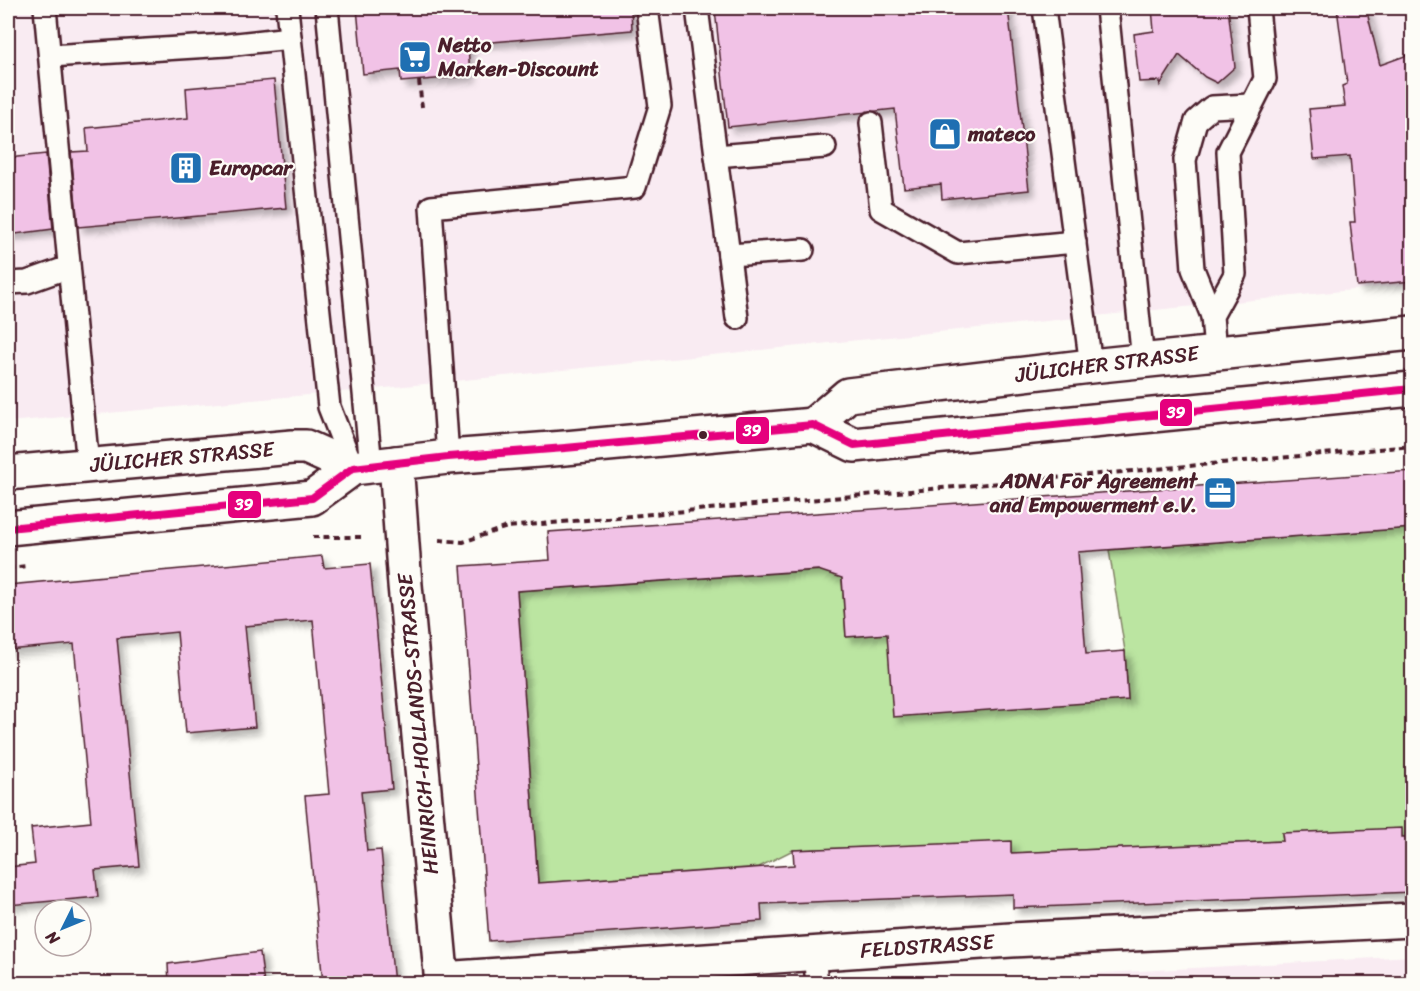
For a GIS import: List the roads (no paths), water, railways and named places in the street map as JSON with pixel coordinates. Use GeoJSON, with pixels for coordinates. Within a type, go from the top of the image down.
{"type":"FeatureCollection","features":[{"type":"Feature","properties":{"kind":"main road","name":"JÜLICHER STRASSE"},"geometry":{"type":"LineString","coordinates":[[8,473],[306,447],[374,466],[813,424],[848,395],[1215,352],[1413,333]]}},
{"type":"Feature","properties":{"kind":"main road"},"geometry":{"type":"LineString","coordinates":[[813,424],[854,445],[1413,389]]}},
{"type":"Feature","properties":{"kind":"main road"},"geometry":{"type":"LineString","coordinates":[[8,528],[312,498],[374,466]]}},
{"type":"Feature","properties":{"kind":"main road","name":"HEINRICH-HOLLANDS-STRASSE"},"geometry":{"type":"LineString","coordinates":[[374,466],[406,597],[442,981]]}},
{"type":"Feature","properties":{"kind":"main road","name":"FELDSTRASSE"},"geometry":{"type":"LineString","coordinates":[[442,981],[815,969],[1011,940],[1413,920]]}},
{"type":"Feature","properties":{"kind":"lane"},"geometry":{"type":"LineString","coordinates":[[45,8],[88,466]]}},
{"type":"Feature","properties":{"kind":"lane"},"geometry":{"type":"LineString","coordinates":[[287,8],[329,407],[374,466]]}},
{"type":"Feature","properties":{"kind":"lane"},"geometry":{"type":"LineString","coordinates":[[327,8],[374,466]]}},
{"type":"Feature","properties":{"kind":"lane"},"geometry":{"type":"LineString","coordinates":[[448,458],[431,207],[635,187],[660,106],[647,8]]}},
{"type":"Feature","properties":{"kind":"lane"},"geometry":{"type":"LineString","coordinates":[[697,8],[737,318]]}},
{"type":"Feature","properties":{"kind":"lane"},"geometry":{"type":"LineString","coordinates":[[1044,8],[1091,366]]}},
{"type":"Feature","properties":{"kind":"lane"},"geometry":{"type":"LineString","coordinates":[[1107,8],[1143,361]]}},
{"type":"Feature","properties":{"kind":"lane"},"geometry":{"type":"LineString","coordinates":[[1212,316],[1234,274],[1228,152],[1265,79],[1258,8]]}},
{"type":"Feature","properties":{"kind":"lane"},"geometry":{"type":"LineString","coordinates":[[50,56],[226,45],[290,38]]}},
{"type":"Feature","properties":{"kind":"lane"},"geometry":{"type":"LineString","coordinates":[[1215,352],[1212,316],[1193,269],[1185,160],[1196,121],[1212,107],[1250,105]]}},
{"type":"Feature","properties":{"kind":"lane"},"geometry":{"type":"LineString","coordinates":[[871,123],[881,209],[958,253],[1075,242]]}},
{"type":"Feature","properties":{"kind":"lane"},"geometry":{"type":"LineString","coordinates":[[716,156],[825,147]]}},
{"type":"Feature","properties":{"kind":"lane"},"geometry":{"type":"LineString","coordinates":[[729,255],[803,249]]}},
{"type":"Feature","properties":{"kind":"lane"},"geometry":{"type":"LineString","coordinates":[[8,283],[27,282],[69,267]]}},
{"type":"Feature","properties":{"kind":"place","name":"Netto Marken-Discount"},"geometry":{"type":"Point","coordinates":[415,57]}},
{"type":"Feature","properties":{"kind":"place","name":"mateco"},"geometry":{"type":"Point","coordinates":[945,134]}},
{"type":"Feature","properties":{"kind":"place","name":"Europcar"},"geometry":{"type":"Point","coordinates":[186,168]}},
{"type":"Feature","properties":{"kind":"place","name":"ADNA For Agreement and Empowerment e.V."},"geometry":{"type":"Point","coordinates":[1220,493]}}]}
